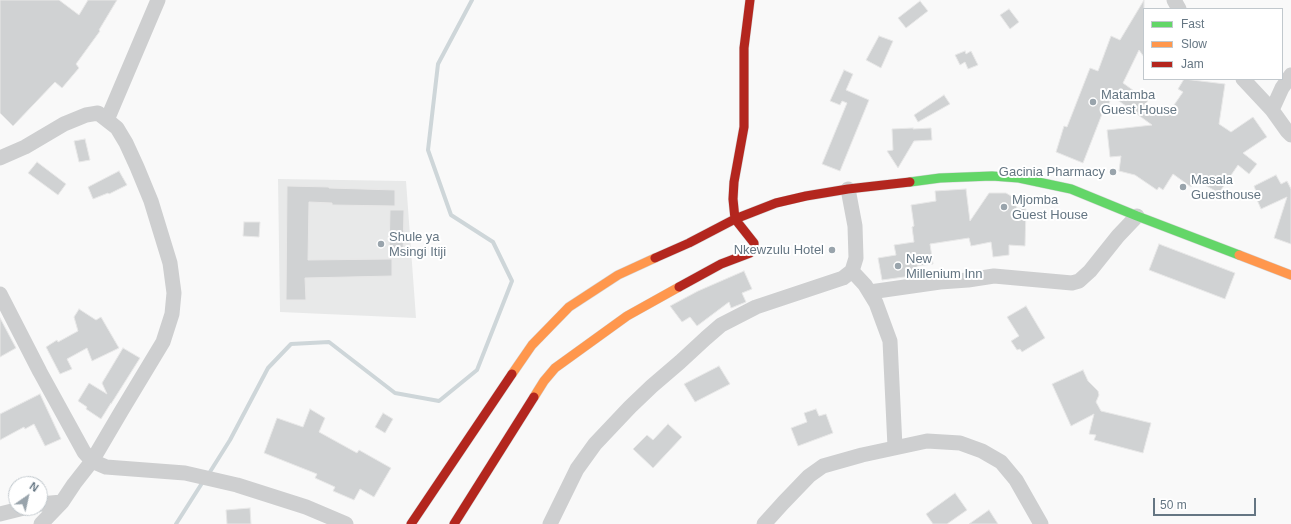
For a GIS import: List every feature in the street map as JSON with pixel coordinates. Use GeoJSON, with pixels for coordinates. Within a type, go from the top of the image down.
{"type":"FeatureCollection","features":[{"type":"Feature","properties":{"kind":"main road"},"geometry":{"type":"LineString","coordinates":[[454,524],[544,381],[555,368],[627,316],[721,264],[750,253],[753,250],[754,242],[735,219],[733,199],[734,182],[744,127],[744,48],[750,0]]}},
{"type":"Feature","properties":{"kind":"main road"},"geometry":{"type":"LineString","coordinates":[[411,524],[532,344],[569,307],[618,275],[689,243],[735,219],[776,203],[848,189],[940,178],[992,176],[1019,178],[1071,189],[1291,275]]}},
{"type":"Feature","properties":{"kind":"street"},"geometry":{"type":"LineString","coordinates":[[107,120],[158,0]]}},
{"type":"Feature","properties":{"kind":"street"},"geometry":{"type":"LineString","coordinates":[[1272,110],[1282,88],[1291,74]]}},
{"type":"Feature","properties":{"kind":"street"},"geometry":{"type":"LineString","coordinates":[[1244,80],[1272,110],[1291,135]]}},
{"type":"Feature","properties":{"kind":"street"},"geometry":{"type":"LineString","coordinates":[[0,158],[25,147],[64,124],[86,115],[98,113],[117,128],[137,167],[151,201],[170,264],[174,293],[172,314],[163,342],[92,462],[62,502],[41,524]]}},
{"type":"Feature","properties":{"kind":"street"},"geometry":{"type":"LineString","coordinates":[[550,524],[577,469],[595,444],[635,402],[721,325],[756,307],[843,278],[852,271],[856,258],[855,226],[848,189]]}},
{"type":"Feature","properties":{"kind":"street"},"geometry":{"type":"LineString","coordinates":[[870,292],[994,276],[1072,283],[1079,281],[1090,271],[1118,236],[1137,216]]}},
{"type":"Feature","properties":{"kind":"street"},"geometry":{"type":"LineString","coordinates":[[852,271],[865,285],[876,303],[890,341],[895,447]]}},
{"type":"Feature","properties":{"kind":"street"},"geometry":{"type":"LineString","coordinates":[[0,294],[40,372],[84,452],[92,462],[106,467],[185,472],[237,485],[306,507],[346,524]]}},
{"type":"Feature","properties":{"kind":"street"},"geometry":{"type":"LineString","coordinates":[[764,524],[809,476],[823,466],[895,447],[926,441],[943,441],[960,444],[982,451],[1001,462],[1016,480],[1042,524]]}},
{"type":"Feature","properties":{"kind":"street"},"geometry":{"type":"LineString","coordinates":[[48,503],[62,502]]}},
{"type":"Feature","properties":{"kind":"shaded area"},"geometry":{"type":"Polygon","coordinates":[[[278,179],[406,181],[416,318],[280,312],[278,179]]]}},
{"type":"Feature","properties":{"kind":"building"},"geometry":{"type":"Polygon","coordinates":[[[0,0],[59,0],[79,15],[88,0],[117,0],[99,30],[100,31],[76,64],[79,68],[62,88],[55,82],[13,126],[0,113],[0,0]]]}},
{"type":"Feature","properties":{"kind":"building"},"geometry":{"type":"Polygon","coordinates":[[[1144,0],[1143,56],[1139,50],[1123,83],[1148,101],[1145,104],[1167,115],[1183,92],[1178,89],[1183,80],[1225,84],[1219,124],[1231,132],[1253,117],[1267,137],[1243,153],[1257,164],[1249,174],[1238,165],[1219,193],[1196,180],[1191,187],[1173,174],[1163,190],[1159,187],[1157,190],[1135,175],[1119,171],[1121,156],[1110,157],[1107,130],[1152,125],[1112,96],[1105,114],[1104,109],[1083,163],[1056,152],[1064,126],[1067,127],[1090,68],[1098,71],[1111,36],[1120,40],[1144,0]]]}},
{"type":"Feature","properties":{"kind":"building"},"geometry":{"type":"Polygon","coordinates":[[[920,1],[928,11],[906,28],[898,18],[920,1]]]}},
{"type":"Feature","properties":{"kind":"building"},"geometry":{"type":"Polygon","coordinates":[[[1009,9],[1019,22],[1010,29],[1000,15],[1009,9]]]}},
{"type":"Feature","properties":{"kind":"building"},"geometry":{"type":"Polygon","coordinates":[[[879,36],[893,41],[881,68],[866,60],[879,36]]]}},
{"type":"Feature","properties":{"kind":"building"},"geometry":{"type":"Polygon","coordinates":[[[965,51],[966,54],[971,51],[978,65],[968,69],[965,62],[960,65],[955,55],[965,51]]]}},
{"type":"Feature","properties":{"kind":"building"},"geometry":{"type":"Polygon","coordinates":[[[844,70],[853,74],[846,90],[869,100],[840,171],[822,164],[847,103],[842,101],[840,105],[830,101],[844,70]]]}},
{"type":"Feature","properties":{"kind":"building"},"geometry":{"type":"Polygon","coordinates":[[[944,95],[950,104],[918,122],[914,115],[944,95]]]}},
{"type":"Feature","properties":{"kind":"building"},"geometry":{"type":"Polygon","coordinates":[[[931,128],[932,140],[914,141],[898,168],[887,151],[893,150],[892,129],[931,128]]]}},
{"type":"Feature","properties":{"kind":"building"},"geometry":{"type":"Polygon","coordinates":[[[85,139],[90,160],[79,162],[74,141],[85,139]]]}},
{"type":"Feature","properties":{"kind":"building"},"geometry":{"type":"Polygon","coordinates":[[[37,162],[66,184],[58,195],[28,173],[37,162]]]}},
{"type":"Feature","properties":{"kind":"building"},"geometry":{"type":"Polygon","coordinates":[[[119,171],[127,185],[109,194],[108,193],[93,199],[88,187],[119,171]]]}},
{"type":"Feature","properties":{"kind":"building"},"geometry":{"type":"Polygon","coordinates":[[[1276,175],[1281,184],[1287,181],[1291,189],[1291,244],[1274,238],[1287,197],[1261,209],[1255,195],[1257,194],[1254,186],[1276,175]]]}},
{"type":"Feature","properties":{"kind":"building"},"geometry":{"type":"Polygon","coordinates":[[[287,186],[395,190],[395,206],[332,205],[332,203],[309,202],[308,260],[392,259],[392,276],[305,278],[306,300],[286,300],[287,186]]]}},
{"type":"Feature","properties":{"kind":"building"},"geometry":{"type":"Polygon","coordinates":[[[966,189],[970,221],[989,193],[1006,193],[1011,196],[1017,208],[1026,209],[1025,246],[1009,245],[1009,255],[993,257],[991,242],[971,246],[969,238],[930,244],[933,264],[917,266],[919,275],[882,280],[878,258],[896,255],[894,245],[914,242],[912,227],[914,226],[911,205],[936,201],[935,191],[966,189]]]}},
{"type":"Feature","properties":{"kind":"building"},"geometry":{"type":"Polygon","coordinates":[[[390,210],[404,210],[403,257],[389,257],[390,210]]]}},
{"type":"Feature","properties":{"kind":"building"},"geometry":{"type":"Polygon","coordinates":[[[244,222],[260,222],[259,237],[243,236],[244,222]]]}},
{"type":"Feature","properties":{"kind":"building"},"geometry":{"type":"Polygon","coordinates":[[[1159,244],[1235,273],[1225,299],[1149,270],[1159,244]]]}},
{"type":"Feature","properties":{"kind":"building"},"geometry":{"type":"Polygon","coordinates":[[[744,271],[752,289],[742,293],[746,302],[731,308],[729,302],[697,326],[690,317],[682,322],[670,306],[698,291],[744,271]]]}},
{"type":"Feature","properties":{"kind":"building"},"geometry":{"type":"Polygon","coordinates":[[[1026,306],[1045,338],[1022,352],[1020,349],[1017,350],[1011,341],[1019,336],[1007,317],[1026,306]]]}},
{"type":"Feature","properties":{"kind":"building"},"geometry":{"type":"Polygon","coordinates":[[[79,309],[96,320],[101,317],[119,348],[92,361],[87,348],[67,359],[72,369],[60,374],[46,347],[57,340],[58,342],[78,331],[74,317],[79,309]]]}},
{"type":"Feature","properties":{"kind":"building"},"geometry":{"type":"Polygon","coordinates":[[[0,318],[16,348],[0,357],[0,318]]]}},
{"type":"Feature","properties":{"kind":"building"},"geometry":{"type":"Polygon","coordinates":[[[123,348],[140,358],[101,419],[86,409],[87,407],[78,401],[89,383],[107,394],[102,383],[123,348]]]}},
{"type":"Feature","properties":{"kind":"building"},"geometry":{"type":"Polygon","coordinates":[[[719,366],[730,384],[695,402],[684,384],[719,366]]]}},
{"type":"Feature","properties":{"kind":"building"},"geometry":{"type":"Polygon","coordinates":[[[1083,370],[1088,381],[1098,391],[1099,395],[1096,402],[1101,411],[1151,423],[1143,453],[1094,440],[1096,435],[1089,434],[1094,414],[1071,426],[1052,384],[1083,370]]]}},
{"type":"Feature","properties":{"kind":"building"},"geometry":{"type":"Polygon","coordinates":[[[40,394],[61,439],[45,446],[34,424],[25,429],[24,427],[0,440],[0,414],[40,394]]]}},
{"type":"Feature","properties":{"kind":"building"},"geometry":{"type":"Polygon","coordinates":[[[310,409],[325,418],[319,432],[357,453],[359,450],[391,468],[374,497],[360,489],[354,500],[333,491],[335,487],[315,478],[317,474],[264,453],[277,418],[303,427],[310,409]]]}},
{"type":"Feature","properties":{"kind":"building"},"geometry":{"type":"Polygon","coordinates":[[[816,409],[819,416],[826,414],[833,433],[798,446],[791,428],[807,422],[804,413],[816,409]]]}},
{"type":"Feature","properties":{"kind":"building"},"geometry":{"type":"Polygon","coordinates":[[[383,413],[393,419],[385,433],[375,427],[383,413]]]}},
{"type":"Feature","properties":{"kind":"building"},"geometry":{"type":"Polygon","coordinates":[[[668,424],[682,437],[653,468],[633,449],[647,435],[653,440],[668,424]]]}},
{"type":"Feature","properties":{"kind":"building"},"geometry":{"type":"Polygon","coordinates":[[[955,493],[967,510],[947,524],[933,524],[926,514],[955,493]]]}},
{"type":"Feature","properties":{"kind":"building"},"geometry":{"type":"Polygon","coordinates":[[[250,508],[251,524],[227,524],[226,510],[250,508]]]}},
{"type":"Feature","properties":{"kind":"building"},"geometry":{"type":"Polygon","coordinates":[[[989,510],[998,524],[969,524],[989,510]]]}},
{"type":"Feature","properties":{"kind":"waterway"},"geometry":{"type":"LineString","coordinates":[[208,475],[230,440],[268,368],[291,344],[329,342],[395,393],[439,401],[477,370],[512,281],[493,242],[451,215],[428,150],[438,64],[472,0]]}},
{"type":"Feature","properties":{"kind":"waterway"},"geometry":{"type":"LineString","coordinates":[[176,524],[204,480]]}},
{"type":"Feature","properties":{"kind":"traffic: fast"},"geometry":{"type":"LineString","coordinates":[[910,182],[940,178],[992,176],[1019,178],[1071,189],[1239,255]]}},
{"type":"Feature","properties":{"kind":"traffic: slow"},"geometry":{"type":"LineString","coordinates":[[1239,255],[1291,275]]}},
{"type":"Feature","properties":{"kind":"traffic: slow"},"geometry":{"type":"LineString","coordinates":[[512,374],[532,345],[569,307],[618,275],[655,258]]}},
{"type":"Feature","properties":{"kind":"traffic: slow"},"geometry":{"type":"LineString","coordinates":[[534,397],[544,381],[555,368],[627,316],[679,287]]}},
{"type":"Feature","properties":{"kind":"traffic: jam"},"geometry":{"type":"LineString","coordinates":[[679,287],[721,264],[750,253],[754,247],[754,243],[735,219],[733,199],[734,182],[744,127],[744,48],[750,0]]}},
{"type":"Feature","properties":{"kind":"traffic: jam"},"geometry":{"type":"LineString","coordinates":[[655,258],[689,243],[735,219],[776,203],[848,189],[910,182]]}},
{"type":"Feature","properties":{"kind":"traffic: jam"},"geometry":{"type":"LineString","coordinates":[[411,524],[512,374]]}},
{"type":"Feature","properties":{"kind":"traffic: jam"},"geometry":{"type":"LineString","coordinates":[[454,524],[534,397]]}},
{"type":"Feature","properties":{"kind":"place","name":"Matamba Guest House"},"geometry":{"type":"Point","coordinates":[1093,102]}},
{"type":"Feature","properties":{"kind":"place","name":"Gacinia Pharmacy"},"geometry":{"type":"Point","coordinates":[1113,172]}},
{"type":"Feature","properties":{"kind":"place","name":"Masala Guesthouse"},"geometry":{"type":"Point","coordinates":[1183,187]}},
{"type":"Feature","properties":{"kind":"place","name":"Mjomba Guest House"},"geometry":{"type":"Point","coordinates":[1004,207]}},
{"type":"Feature","properties":{"kind":"place","name":"Shule ya Msingi Itiji"},"geometry":{"type":"Point","coordinates":[381,244]}},
{"type":"Feature","properties":{"kind":"place","name":"Nkewzulu Hotel"},"geometry":{"type":"Point","coordinates":[832,250]}},
{"type":"Feature","properties":{"kind":"place","name":"New Millenium Inn"},"geometry":{"type":"Point","coordinates":[898,266]}}]}
